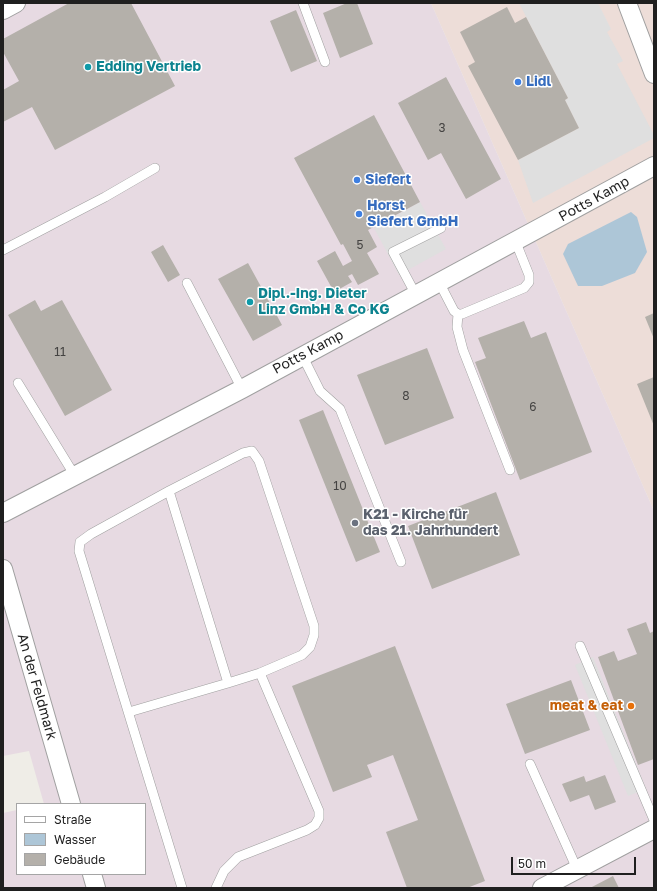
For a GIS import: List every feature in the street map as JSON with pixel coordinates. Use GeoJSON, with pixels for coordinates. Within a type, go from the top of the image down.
{"type":"FeatureCollection","features":[{"type":"Feature","properties":{"kind":"street"},"geometry":{"type":"LineString","coordinates":[[3,10],[16,3]]}},
{"type":"Feature","properties":{"kind":"street"},"geometry":{"type":"LineString","coordinates":[[627,3],[654,74]]}},
{"type":"Feature","properties":{"kind":"street","name":"Potts Kamp"},"geometry":{"type":"LineString","coordinates":[[3,513],[242,389],[302,355],[654,166]]}},
{"type":"Feature","properties":{"kind":"street","name":"An der Feldmark"},"geometry":{"type":"LineString","coordinates":[[3,569],[71,803]]}},
{"type":"Feature","properties":{"kind":"street"},"geometry":{"type":"LineString","coordinates":[[542,888],[654,828]]}},
{"type":"Feature","properties":{"kind":"street"},"geometry":{"type":"LineString","coordinates":[[92,875],[96,888]]}},
{"type":"Feature","properties":{"kind":"lane"},"geometry":{"type":"LineString","coordinates":[[303,3],[325,62]]}},
{"type":"Feature","properties":{"kind":"lane"},"geometry":{"type":"LineString","coordinates":[[3,250],[105,197],[155,168]]}},
{"type":"Feature","properties":{"kind":"lane"},"geometry":{"type":"LineString","coordinates":[[416,295],[393,252],[441,228]]}},
{"type":"Feature","properties":{"kind":"lane"},"geometry":{"type":"LineString","coordinates":[[439,282],[454,311],[458,314],[462,314],[524,288],[529,282],[529,275],[516,240]]}},
{"type":"Feature","properties":{"kind":"lane"},"geometry":{"type":"LineString","coordinates":[[187,283],[242,389]]}},
{"type":"Feature","properties":{"kind":"lane"},"geometry":{"type":"LineString","coordinates":[[458,314],[457,327],[463,350],[510,470]]}},
{"type":"Feature","properties":{"kind":"lane"},"geometry":{"type":"LineString","coordinates":[[302,355],[320,391],[340,409],[401,562]]}},
{"type":"Feature","properties":{"kind":"lane"},"geometry":{"type":"LineString","coordinates":[[18,383],[75,476]]}},
{"type":"Feature","properties":{"kind":"lane"},"geometry":{"type":"LineString","coordinates":[[129,712],[260,673],[302,655],[310,647],[314,635],[314,626],[259,461],[252,452],[243,453],[169,491],[91,534],[80,542],[79,551],[182,888]]}},
{"type":"Feature","properties":{"kind":"lane"},"geometry":{"type":"LineString","coordinates":[[169,491],[228,683]]}},
{"type":"Feature","properties":{"kind":"lane"},"geometry":{"type":"LineString","coordinates":[[580,646],[654,820]]}},
{"type":"Feature","properties":{"kind":"lane"},"geometry":{"type":"LineString","coordinates":[[216,888],[224,871],[238,856],[307,830],[315,825],[319,818],[319,811],[260,673]]}},
{"type":"Feature","properties":{"kind":"lane"},"geometry":{"type":"LineString","coordinates":[[530,764],[577,869]]}},
{"type":"Feature","properties":{"kind":"shaded area"},"geometry":{"type":"Polygon","coordinates":[[[3,3],[431,3],[654,511],[654,888],[3,888],[3,813],[16,810],[16,875],[146,875],[146,803],[44,803],[29,751],[3,756],[3,3]]]}},
{"type":"Feature","properties":{"kind":"shaded area"},"geometry":{"type":"Polygon","coordinates":[[[431,3],[654,3],[654,511],[431,3]]]}},
{"type":"Feature","properties":{"kind":"shaded area"},"geometry":{"type":"Polygon","coordinates":[[[519,3],[598,3],[611,29],[607,32],[623,61],[617,64],[654,135],[654,138],[533,203],[518,160],[579,128],[565,100],[568,98],[519,3]]]}},
{"type":"Feature","properties":{"kind":"shaded area"},"geometry":{"type":"Polygon","coordinates":[[[420,202],[446,249],[399,275],[374,228],[420,202]]]}},
{"type":"Feature","properties":{"kind":"shaded area"},"geometry":{"type":"Polygon","coordinates":[[[593,657],[646,789],[628,796],[575,665],[593,657]]]}},
{"type":"Feature","properties":{"kind":"water"},"geometry":{"type":"Polygon","coordinates":[[[631,212],[637,217],[647,252],[635,273],[602,286],[578,286],[563,254],[568,244],[631,212]]]}},
{"type":"Feature","properties":{"kind":"building","name":"Edding Vertrieb"},"geometry":{"type":"Polygon","coordinates":[[[69,3],[131,3],[175,86],[55,150],[32,107],[3,122],[3,90],[19,81],[3,52],[3,39],[69,3]]]}},
{"type":"Feature","properties":{"kind":"building"},"geometry":{"type":"Polygon","coordinates":[[[347,3],[357,3],[373,44],[340,58],[323,13],[347,3]]]}},
{"type":"Feature","properties":{"kind":"building","name":"Lidl"},"geometry":{"type":"Polygon","coordinates":[[[507,7],[515,23],[526,17],[568,98],[565,100],[579,128],[518,160],[468,66],[475,62],[460,32],[507,7]]]}},
{"type":"Feature","properties":{"kind":"building"},"geometry":{"type":"Polygon","coordinates":[[[296,10],[317,61],[291,72],[270,21],[296,10]]]}},
{"type":"Feature","properties":{"kind":"building"},"geometry":{"type":"Polygon","coordinates":[[[446,77],[501,179],[466,199],[441,153],[428,160],[398,103],[446,77]]]}},
{"type":"Feature","properties":{"kind":"building","name":"Siefert"},"geometry":{"type":"Polygon","coordinates":[[[374,115],[420,202],[368,230],[377,247],[367,253],[379,274],[358,285],[352,274],[348,276],[352,282],[334,292],[317,261],[335,251],[343,266],[352,261],[343,244],[341,245],[294,158],[374,115]]]}},
{"type":"Feature","properties":{"kind":"building"},"geometry":{"type":"Polygon","coordinates":[[[163,245],[180,275],[168,282],[151,252],[163,245]]]}},
{"type":"Feature","properties":{"kind":"building","name":"Dipl.-Ing. Dieter Linz GmbH & Co KG"},"geometry":{"type":"Polygon","coordinates":[[[248,263],[282,325],[253,341],[218,279],[248,263]]]}},
{"type":"Feature","properties":{"kind":"building"},"geometry":{"type":"Polygon","coordinates":[[[35,300],[41,311],[62,300],[112,390],[65,416],[8,315],[35,300]]]}},
{"type":"Feature","properties":{"kind":"building"},"geometry":{"type":"Polygon","coordinates":[[[654,313],[654,339],[645,317],[654,313]]]}},
{"type":"Feature","properties":{"kind":"building"},"geometry":{"type":"Polygon","coordinates":[[[524,321],[531,338],[546,332],[592,452],[520,480],[475,362],[486,358],[478,338],[524,321]]]}},
{"type":"Feature","properties":{"kind":"building"},"geometry":{"type":"Polygon","coordinates":[[[427,348],[454,418],[385,445],[357,375],[427,348]]]}},
{"type":"Feature","properties":{"kind":"building"},"geometry":{"type":"Polygon","coordinates":[[[654,377],[654,426],[637,384],[654,377]]]}},
{"type":"Feature","properties":{"kind":"building"},"geometry":{"type":"Polygon","coordinates":[[[323,410],[380,552],[356,562],[299,420],[323,410]]]}},
{"type":"Feature","properties":{"kind":"building"},"geometry":{"type":"Polygon","coordinates":[[[496,492],[520,555],[432,589],[408,526],[496,492]]]}},
{"type":"Feature","properties":{"kind":"building"},"geometry":{"type":"Polygon","coordinates":[[[646,622],[650,633],[654,631],[654,759],[638,765],[598,657],[614,651],[618,661],[637,654],[627,629],[646,622]]]}},
{"type":"Feature","properties":{"kind":"building"},"geometry":{"type":"Polygon","coordinates":[[[395,646],[485,881],[467,888],[407,888],[386,832],[418,820],[393,755],[367,765],[372,777],[333,792],[292,686],[395,646]]]}},
{"type":"Feature","properties":{"kind":"building"},"geometry":{"type":"Polygon","coordinates":[[[571,680],[590,730],[525,754],[506,704],[571,680]]]}},
{"type":"Feature","properties":{"kind":"building"},"geometry":{"type":"Polygon","coordinates":[[[605,775],[616,802],[595,810],[589,795],[570,802],[562,784],[584,776],[586,782],[605,775]]]}},
{"type":"Feature","properties":{"kind":"building"},"geometry":{"type":"Polygon","coordinates":[[[613,876],[619,888],[590,888],[613,876]]]}},
{"type":"Feature","properties":{"kind":"place","name":"Edding Vertrieb"},"geometry":{"type":"Point","coordinates":[88,67]}},
{"type":"Feature","properties":{"kind":"place","name":"Lidl"},"geometry":{"type":"Point","coordinates":[518,82]}},
{"type":"Feature","properties":{"kind":"place","name":"Siefert"},"geometry":{"type":"Point","coordinates":[357,180]}},
{"type":"Feature","properties":{"kind":"place","name":"Horst Siefert GmbH"},"geometry":{"type":"Point","coordinates":[359,214]}},
{"type":"Feature","properties":{"kind":"place","name":"Dipl.-Ing. Dieter Linz GmbH & Co KG"},"geometry":{"type":"Point","coordinates":[250,302]}},
{"type":"Feature","properties":{"kind":"place","name":"K21 - Kirche für das 21. Jahrhundert"},"geometry":{"type":"Point","coordinates":[355,523]}},
{"type":"Feature","properties":{"kind":"place","name":"meat & eat"},"geometry":{"type":"Point","coordinates":[631,706]}}]}
